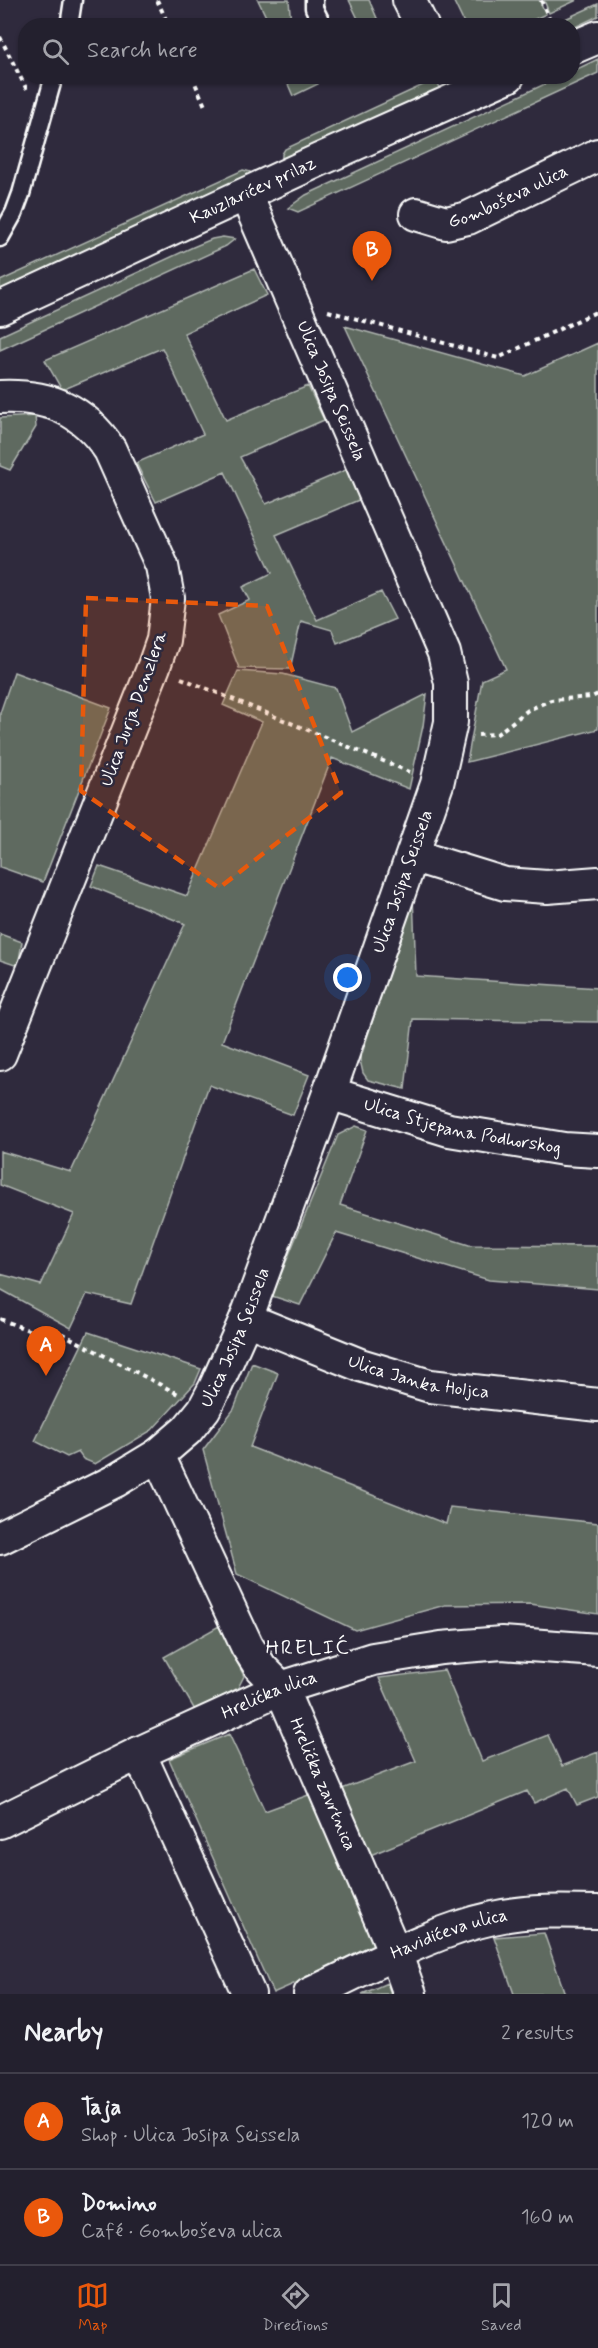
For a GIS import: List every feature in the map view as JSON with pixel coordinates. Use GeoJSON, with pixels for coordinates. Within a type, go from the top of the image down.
{"type":"FeatureCollection","features":[{"type":"Feature","properties":{"kind":"street"},"geometry":{"type":"LineString","coordinates":[[409,0],[418,18]]}},
{"type":"Feature","properties":{"kind":"street"},"geometry":{"type":"LineString","coordinates":[[580,45],[598,37]]}},
{"type":"Feature","properties":{"kind":"street","name":"Kauzlarićev prilaz"},"geometry":{"type":"LineString","coordinates":[[0,308],[319,160],[452,88],[471,84]]}},
{"type":"Feature","properties":{"kind":"street","name":"Gomboševa ulica"},"geometry":{"type":"LineString","coordinates":[[416,214],[446,223],[468,218],[598,155]]}},
{"type":"Feature","properties":{"kind":"street","name":"Ulica Josipa Seissela"},"geometry":{"type":"LineString","coordinates":[[0,1538],[114,1481],[158,1455],[187,1430],[204,1408],[246,1319],[330,1093],[414,856],[437,784],[451,722],[451,683],[444,653],[246,195]]}},
{"type":"Feature","properties":{"kind":"street","name":"Ulica Jurja Denzlera"},"geometry":{"type":"LineString","coordinates":[[0,397],[24,396],[50,400],[70,410],[100,435],[110,450],[162,566],[168,598],[163,640],[154,666],[0,1054]]}},
{"type":"Feature","properties":{"kind":"street"},"geometry":{"type":"LineString","coordinates":[[414,856],[505,884],[547,887],[598,883]]}},
{"type":"Feature","properties":{"kind":"street","name":"Ulica Stjepana Podhorskog"},"geometry":{"type":"LineString","coordinates":[[330,1093],[449,1130],[564,1149],[598,1151]]}},
{"type":"Feature","properties":{"kind":"street","name":"Ulica Janka Holjca"},"geometry":{"type":"LineString","coordinates":[[246,1319],[360,1365],[430,1386],[598,1405]]}},
{"type":"Feature","properties":{"kind":"street","name":"Hrelićka zavrtnica"},"geometry":{"type":"LineString","coordinates":[[158,1455],[247,1646],[261,1668],[281,1688],[396,1955],[410,1994]]}},
{"type":"Feature","properties":{"kind":"street","name":"Hrelićka ulica"},"geometry":{"type":"LineString","coordinates":[[0,1822],[139,1753],[281,1688],[373,1659],[441,1648],[502,1643],[598,1650]]}},
{"type":"Feature","properties":{"kind":"street"},"geometry":{"type":"LineString","coordinates":[[139,1753],[249,1994]]}},
{"type":"Feature","properties":{"kind":"street","name":"Havidićeva ulica"},"geometry":{"type":"LineString","coordinates":[[310,1994],[452,1929],[493,1917],[534,1911],[598,1912]]}},
{"type":"Feature","properties":{"kind":"lane"},"geometry":{"type":"LineString","coordinates":[[70,18],[73,0]]}},
{"type":"Feature","properties":{"kind":"lane"},"geometry":{"type":"LineString","coordinates":[[314,0],[314,8],[318,18]]}},
{"type":"Feature","properties":{"kind":"lane"},"geometry":{"type":"LineString","coordinates":[[0,238],[14,213],[21,194],[52,84]]}},
{"type":"Feature","properties":{"kind":"path"},"geometry":{"type":"LineString","coordinates":[[157,0],[165,18]]}},
{"type":"Feature","properties":{"kind":"path"},"geometry":{"type":"LineString","coordinates":[[541,0],[549,18]]}},
{"type":"Feature","properties":{"kind":"path"},"geometry":{"type":"LineString","coordinates":[[0,37],[18,73]]}},
{"type":"Feature","properties":{"kind":"path"},"geometry":{"type":"LineString","coordinates":[[24,84],[39,129]]}},
{"type":"Feature","properties":{"kind":"path"},"geometry":{"type":"LineString","coordinates":[[195,84],[205,106]]}},
{"type":"Feature","properties":{"kind":"path"},"geometry":{"type":"LineString","coordinates":[[323,310],[498,358],[598,311]]}},
{"type":"Feature","properties":{"kind":"path"},"geometry":{"type":"LineString","coordinates":[[154,666],[437,784]]}},
{"type":"Feature","properties":{"kind":"path"},"geometry":{"type":"LineString","coordinates":[[474,734],[497,734],[528,710],[551,700],[592,697],[598,694]]}},
{"type":"Feature","properties":{"kind":"path"},"geometry":{"type":"LineString","coordinates":[[0,1319],[51,1339],[55,1330],[204,1408]]}},
{"type":"Feature","properties":{"kind":"highlighted area"},"geometry":{"type":"Polygon","coordinates":[[[86,598],[267,606],[341,793],[219,888],[81,791],[86,598]]]}},
{"type":"Feature","properties":{"kind":"green space"},"geometry":{"type":"Polygon","coordinates":[[[258,0],[289,0],[290,18],[267,18],[258,0]]]}},
{"type":"Feature","properties":{"kind":"green space"},"geometry":{"type":"Polygon","coordinates":[[[349,0],[369,0],[377,18],[358,18],[349,0]]]}},
{"type":"Feature","properties":{"kind":"green space"},"geometry":{"type":"Polygon","coordinates":[[[453,0],[539,0],[546,14],[537,18],[462,18],[453,0]]]}},
{"type":"Feature","properties":{"kind":"green space"},"geometry":{"type":"Polygon","coordinates":[[[544,0],[577,0],[549,13],[544,0]]]}},
{"type":"Feature","properties":{"kind":"green space"},"geometry":{"type":"Polygon","coordinates":[[[598,4],[598,16],[580,25],[580,18],[567,18],[598,4]]]}},
{"type":"Feature","properties":{"kind":"green space"},"geometry":{"type":"Polygon","coordinates":[[[598,59],[598,73],[580,81],[580,68],[598,59]]]}},
{"type":"Feature","properties":{"kind":"green space"},"geometry":{"type":"Polygon","coordinates":[[[288,84],[318,84],[293,96],[288,84]]]}},
{"type":"Feature","properties":{"kind":"green space"},"geometry":{"type":"Polygon","coordinates":[[[425,84],[438,84],[440,88],[282,162],[285,149],[425,84]]]}},
{"type":"Feature","properties":{"kind":"green space"},"geometry":{"type":"Polygon","coordinates":[[[545,84],[574,84],[298,212],[288,208],[306,195],[545,84]]]}},
{"type":"Feature","properties":{"kind":"green space"},"geometry":{"type":"Polygon","coordinates":[[[243,170],[250,172],[252,176],[0,292],[0,281],[243,170]]]}},
{"type":"Feature","properties":{"kind":"green space"},"geometry":{"type":"Polygon","coordinates":[[[223,237],[235,239],[226,246],[0,350],[0,336],[193,247],[223,237]]]}},
{"type":"Feature","properties":{"kind":"green space"},"geometry":{"type":"Polygon","coordinates":[[[254,269],[267,295],[184,333],[226,420],[308,386],[324,420],[240,457],[266,504],[348,469],[361,499],[276,535],[317,620],[381,592],[395,619],[337,643],[332,630],[301,621],[290,669],[239,668],[218,615],[250,600],[243,587],[272,573],[225,472],[156,502],[136,463],[203,434],[162,348],[62,390],[45,360],[254,269]]]}},
{"type":"Feature","properties":{"kind":"green space"},"geometry":{"type":"Polygon","coordinates":[[[345,326],[525,376],[598,343],[598,729],[467,762],[482,680],[506,669],[345,326]]]}},
{"type":"Feature","properties":{"kind":"green space"},"geometry":{"type":"Polygon","coordinates":[[[35,416],[36,427],[10,470],[0,466],[0,418],[35,416]]]}},
{"type":"Feature","properties":{"kind":"green space"},"geometry":{"type":"Polygon","coordinates":[[[238,671],[283,674],[336,688],[352,732],[427,694],[423,726],[409,789],[332,758],[222,1042],[309,1075],[293,1115],[209,1085],[131,1304],[87,1294],[71,1328],[0,1289],[0,1274],[41,1285],[74,1214],[0,1185],[0,1151],[71,1172],[185,924],[91,886],[99,866],[187,896],[262,722],[223,705],[238,671]]]}},
{"type":"Feature","properties":{"kind":"green space"},"geometry":{"type":"Polygon","coordinates":[[[14,672],[111,708],[43,882],[0,867],[0,713],[14,672]]]}},
{"type":"Feature","properties":{"kind":"green space"},"geometry":{"type":"Polygon","coordinates":[[[413,894],[416,976],[598,988],[598,1022],[413,1019],[405,1089],[368,1080],[363,1073],[360,1060],[413,894]]]}},
{"type":"Feature","properties":{"kind":"green space"},"geometry":{"type":"Polygon","coordinates":[[[0,934],[22,942],[18,966],[0,960],[0,934]]]}},
{"type":"Feature","properties":{"kind":"green space"},"geometry":{"type":"Polygon","coordinates":[[[356,1126],[367,1130],[340,1205],[469,1245],[598,1246],[598,1289],[489,1280],[336,1233],[300,1305],[272,1296],[338,1135],[356,1126]]]}},
{"type":"Feature","properties":{"kind":"green space"},"geometry":{"type":"Polygon","coordinates":[[[88,1332],[201,1369],[195,1383],[152,1430],[95,1464],[83,1459],[78,1452],[67,1457],[35,1441],[88,1332]]]}},
{"type":"Feature","properties":{"kind":"green space"},"geometry":{"type":"Polygon","coordinates":[[[252,1363],[278,1373],[250,1447],[446,1524],[450,1507],[598,1523],[598,1614],[530,1604],[445,1605],[355,1630],[237,1574],[203,1450],[234,1409],[252,1363]]]}},
{"type":"Feature","properties":{"kind":"green space"},"geometry":{"type":"Polygon","coordinates":[[[219,1626],[244,1676],[238,1688],[196,1712],[164,1657],[219,1626]]]}},
{"type":"Feature","properties":{"kind":"green space"},"geometry":{"type":"Polygon","coordinates":[[[444,1670],[482,1761],[548,1735],[562,1766],[598,1752],[598,1797],[577,1805],[568,1788],[534,1803],[527,1791],[368,1856],[342,1789],[416,1761],[379,1678],[444,1670]]]}},
{"type":"Feature","properties":{"kind":"green space"},"geometry":{"type":"Polygon","coordinates":[[[229,1734],[265,1811],[314,1793],[380,1946],[273,1993],[169,1759],[229,1734]]]}},
{"type":"Feature","properties":{"kind":"green space"},"geometry":{"type":"Polygon","coordinates":[[[544,1933],[565,1994],[514,1994],[494,1937],[544,1933]]]}},
{"type":"Feature","properties":{"kind":"green space"},"geometry":{"type":"Polygon","coordinates":[[[387,1983],[391,1994],[362,1994],[387,1983]]]}},
{"type":"Feature","properties":{"kind":"place","name":"Domino"},"geometry":{"type":"Point","coordinates":[372,281]}},
{"type":"Feature","properties":{"kind":"place","name":"Taja"},"geometry":{"type":"Point","coordinates":[46,1376]}},
{"type":"Feature","properties":{"kind":"district","name":"HRELIĆ"},"geometry":{"type":"Point","coordinates":[308,1648]}}]}
